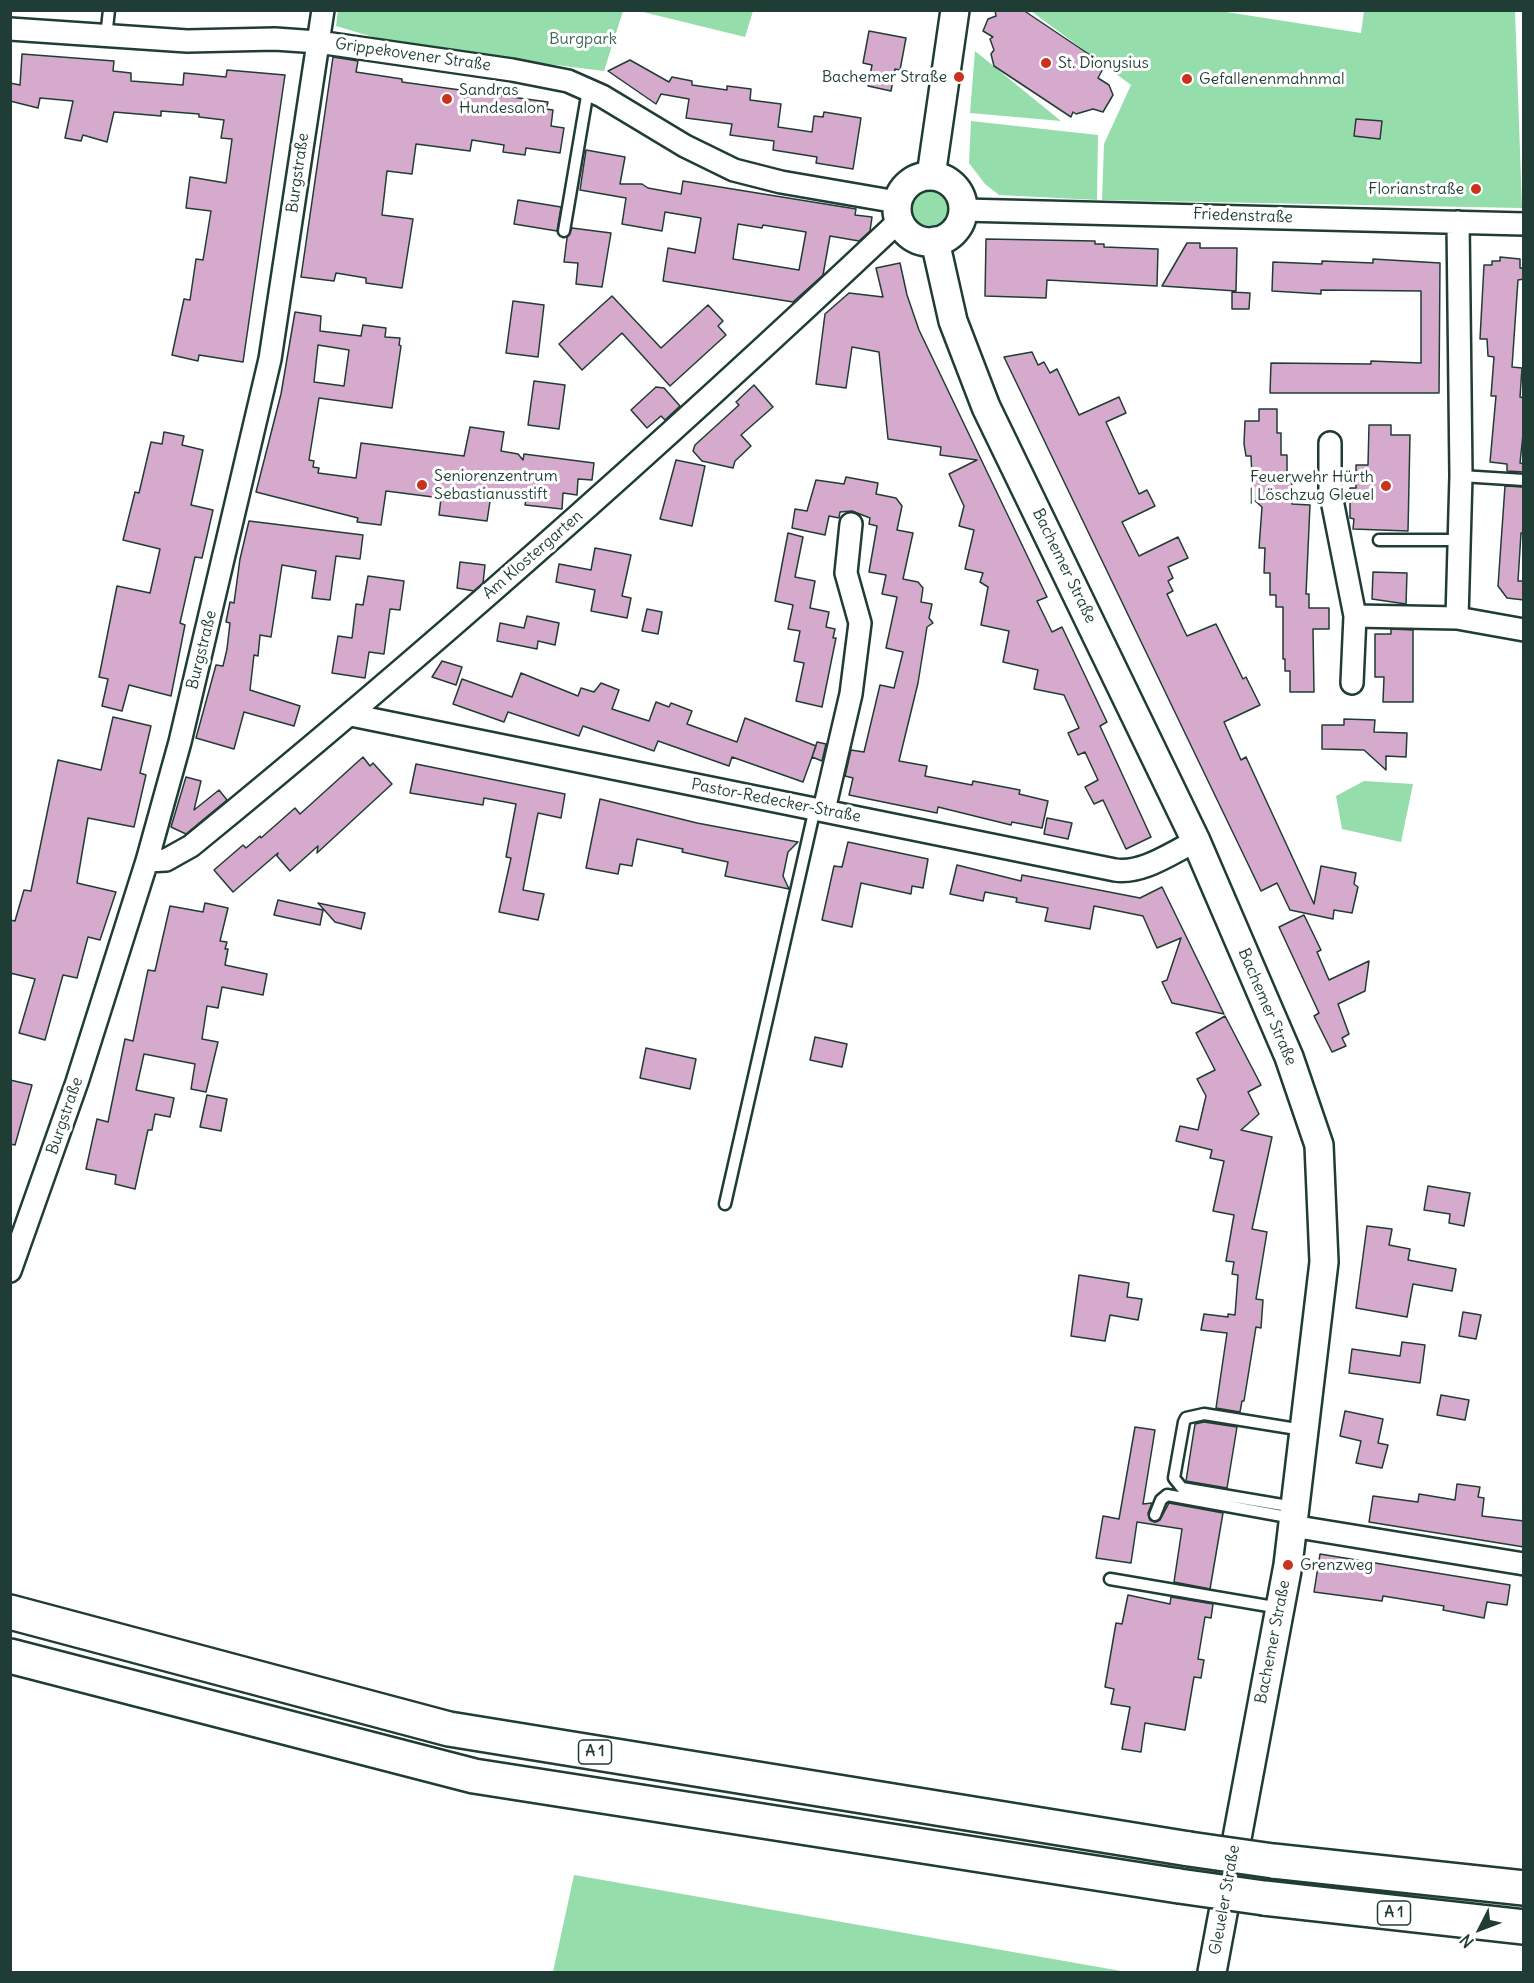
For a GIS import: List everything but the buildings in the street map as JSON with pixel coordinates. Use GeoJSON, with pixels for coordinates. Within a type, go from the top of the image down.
{"type":"FeatureCollection","features":[{"type":"Feature","properties":{"kind":"highway","name":"A 1"},"geometry":{"type":"LineString","coordinates":[[10,1612],[449,1729],[1189,1849],[1273,1861],[1524,1888]]}},
{"type":"Feature","properties":{"kind":"highway","name":"A 1"},"geometry":{"type":"LineString","coordinates":[[10,1656],[474,1776],[1179,1886],[1264,1898],[1524,1927]]}},
{"type":"Feature","properties":{"kind":"street","name":"Burgstraße"},"geometry":{"type":"LineString","coordinates":[[10,1271],[77,1082],[147,861],[183,731],[266,380],[323,10]]}},
{"type":"Feature","properties":{"kind":"street"},"geometry":{"type":"LineString","coordinates":[[931,176],[955,10]]}},
{"type":"Feature","properties":{"kind":"street","name":"Grippekovener Straße"},"geometry":{"type":"LineString","coordinates":[[10,28],[106,37],[187,41],[275,39],[318,42],[512,70],[568,81],[588,90],[685,146],[734,170],[898,212]]}},
{"type":"Feature","properties":{"kind":"street"},"geometry":{"type":"LineString","coordinates":[[923,176],[931,176],[952,184],[961,198],[963,210],[960,223],[953,232],[935,241],[917,239],[905,231],[898,212],[909,183],[923,176]]}},
{"type":"Feature","properties":{"kind":"street","name":"Friedenstraße"},"geometry":{"type":"LineString","coordinates":[[963,210],[1524,224]]}},
{"type":"Feature","properties":{"kind":"street","name":"Am Klostergarten"},"geometry":{"type":"LineString","coordinates":[[147,861],[166,860],[191,846],[351,715],[701,407],[898,212]]}},
{"type":"Feature","properties":{"kind":"street"},"geometry":{"type":"LineString","coordinates":[[1457,618],[1461,476],[1458,222]]}},
{"type":"Feature","properties":{"kind":"street","name":"Bachemer Straße"},"geometry":{"type":"LineString","coordinates":[[935,241],[952,321],[986,407],[1196,841],[1289,1057],[1319,1145],[1324,1262],[1280,1608],[1238,1828]]}},
{"type":"Feature","properties":{"kind":"street"},"geometry":{"type":"LineString","coordinates":[[1330,443],[1330,490],[1355,616],[1352,683]]}},
{"type":"Feature","properties":{"kind":"street"},"geometry":{"type":"LineString","coordinates":[[820,809],[851,694],[860,623],[846,573],[851,524]]}},
{"type":"Feature","properties":{"kind":"street"},"geometry":{"type":"LineString","coordinates":[[1355,616],[1457,618],[1524,630]]}},
{"type":"Feature","properties":{"kind":"street","name":"Pastor-Redecker-Straße"},"geometry":{"type":"LineString","coordinates":[[351,715],[1127,872],[1196,841]]}},
{"type":"Feature","properties":{"kind":"street"},"geometry":{"type":"LineString","coordinates":[[1293,1517],[1524,1564]]}},
{"type":"Feature","properties":{"kind":"street","name":"Gleueler Straße"},"geometry":{"type":"LineString","coordinates":[[1212,1972],[1238,1828]]}},
{"type":"Feature","properties":{"kind":"lane"},"geometry":{"type":"LineString","coordinates":[[106,37],[109,10]]}},
{"type":"Feature","properties":{"kind":"lane"},"geometry":{"type":"LineString","coordinates":[[564,231],[588,90]]}},
{"type":"Feature","properties":{"kind":"lane"},"geometry":{"type":"LineString","coordinates":[[1461,476],[1524,480]]}},
{"type":"Feature","properties":{"kind":"lane"},"geometry":{"type":"LineString","coordinates":[[1378,540],[1459,540]]}},
{"type":"Feature","properties":{"kind":"lane"},"geometry":{"type":"LineString","coordinates":[[725,1204],[820,809]]}},
{"type":"Feature","properties":{"kind":"lane"},"geometry":{"type":"LineString","coordinates":[[1293,1517],[1182,1488],[1174,1478],[1184,1422],[1194,1415],[1204,1414],[1303,1430]]}},
{"type":"Feature","properties":{"kind":"lane"},"geometry":{"type":"LineString","coordinates":[[1155,1515],[1161,1500],[1167,1495],[1293,1517]]}},
{"type":"Feature","properties":{"kind":"lane"},"geometry":{"type":"LineString","coordinates":[[1110,1579],[1280,1608]]}},
{"type":"Feature","properties":{"kind":"green space","name":"Burgpark"},"geometry":{"type":"Polygon","coordinates":[[[753,10],[745,37],[639,11],[753,10]]]}},
{"type":"Feature","properties":{"kind":"green space","name":"Burgpark"},"geometry":{"type":"Polygon","coordinates":[[[338,11],[623,11],[604,71],[403,46],[336,26],[338,11]]]}},
{"type":"Feature","properties":{"kind":"green space"},"geometry":{"type":"Polygon","coordinates":[[[1031,11],[1220,11],[1361,33],[1364,11],[1515,11],[1522,208],[1102,200],[1104,144],[1131,85],[1031,11]]]}},
{"type":"Feature","properties":{"kind":"green space"},"geometry":{"type":"Polygon","coordinates":[[[975,51],[1061,121],[970,113],[975,51]]]}},
{"type":"Feature","properties":{"kind":"green space"},"geometry":{"type":"Polygon","coordinates":[[[971,121],[1098,135],[1097,200],[999,195],[985,184],[969,163],[971,121]]]}},
{"type":"Feature","properties":{"kind":"green space"},"geometry":{"type":"Polygon","coordinates":[[[931,189],[945,195],[951,209],[945,223],[931,229],[917,223],[911,209],[917,195],[931,189]]]}},
{"type":"Feature","properties":{"kind":"green space"},"geometry":{"type":"Polygon","coordinates":[[[1364,781],[1413,784],[1401,842],[1342,829],[1336,796],[1364,781]]]}},
{"type":"Feature","properties":{"kind":"green space"},"geometry":{"type":"Polygon","coordinates":[[[574,1875],[1127,1972],[553,1972],[574,1875]]]}},
{"type":"Feature","properties":{"kind":"place","name":"St. Dionysius"},"geometry":{"type":"Point","coordinates":[1046,63]}},
{"type":"Feature","properties":{"kind":"place","name":"Bachemer Straße"},"geometry":{"type":"Point","coordinates":[959,77]}},
{"type":"Feature","properties":{"kind":"place","name":"Gefallenenmahnmal"},"geometry":{"type":"Point","coordinates":[1187,79]}},
{"type":"Feature","properties":{"kind":"place","name":"Sandras Hundesalon"},"geometry":{"type":"Point","coordinates":[447,99]}},
{"type":"Feature","properties":{"kind":"place","name":"Florianstraße"},"geometry":{"type":"Point","coordinates":[1476,189]}},
{"type":"Feature","properties":{"kind":"place","name":"Seniorenzentrum Sebastianusstift"},"geometry":{"type":"Point","coordinates":[422,485]}},
{"type":"Feature","properties":{"kind":"place","name":"Feuerwehr Hürth | Löschzug Gleuel"},"geometry":{"type":"Point","coordinates":[1386,486]}},
{"type":"Feature","properties":{"kind":"place","name":"Grenzweg"},"geometry":{"type":"Point","coordinates":[1288,1565]}}]}
